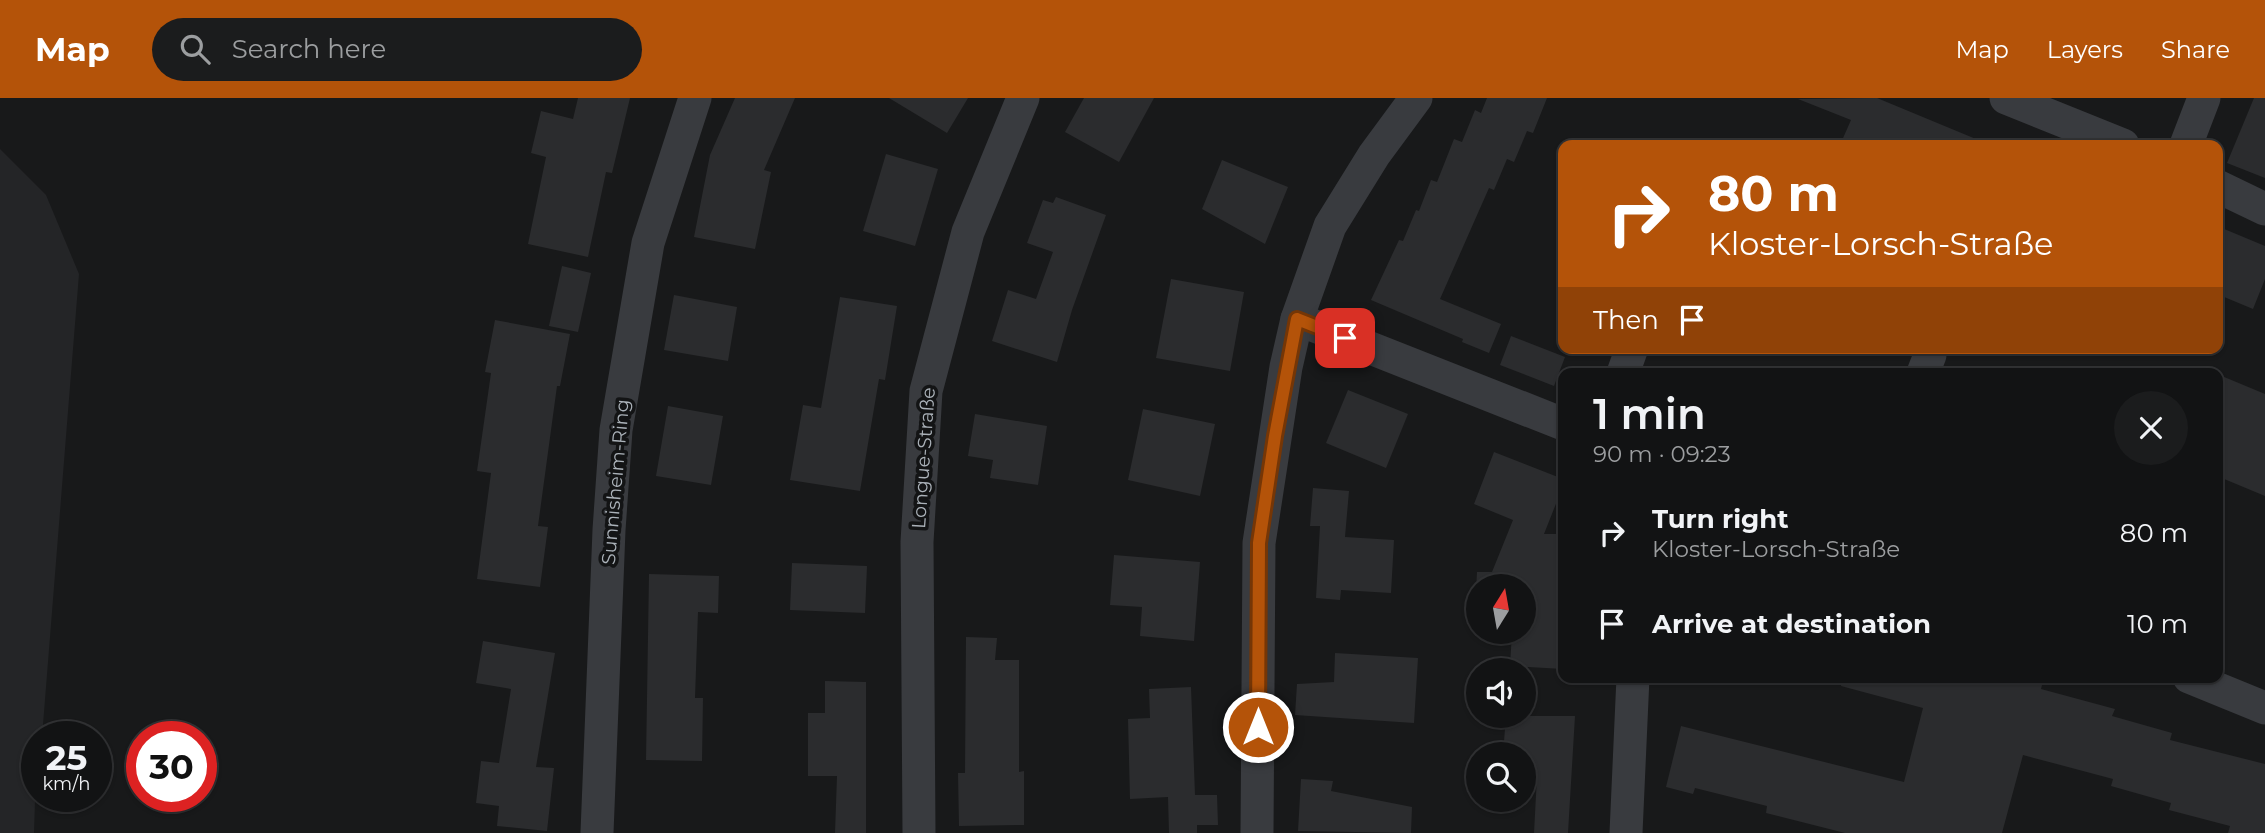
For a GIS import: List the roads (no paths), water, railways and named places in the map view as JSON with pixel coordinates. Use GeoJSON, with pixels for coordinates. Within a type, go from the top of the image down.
{"type":"FeatureCollection","features":[{"type":"Feature","properties":{"kind":"street","name":"Sunnisheim-Ring"},"geometry":{"type":"LineString","coordinates":[[597,833],[609,530],[616,430],[648,243],[695,98]]}},
{"type":"Feature","properties":{"kind":"street","name":"Longue-Straße"},"geometry":{"type":"LineString","coordinates":[[919,833],[917,542],[926,391],[968,232],[1023,98]]}},
{"type":"Feature","properties":{"kind":"street"},"geometry":{"type":"LineString","coordinates":[[1257,833],[1259,543],[1277,422],[1297,319],[1330,226],[1374,155],[1416,98]]}},
{"type":"Feature","properties":{"kind":"street"},"geometry":{"type":"LineString","coordinates":[[2006,98],[2111,140]]}},
{"type":"Feature","properties":{"kind":"street"},"geometry":{"type":"LineString","coordinates":[[2188,140],[2204,98]]}},
{"type":"Feature","properties":{"kind":"street"},"geometry":{"type":"LineString","coordinates":[[2223,189],[2265,209]]}},
{"type":"Feature","properties":{"kind":"street"},"geometry":{"type":"LineString","coordinates":[[1297,319],[1558,422]]}},
{"type":"Feature","properties":{"kind":"street"},"geometry":{"type":"LineString","coordinates":[[1626,833],[1633,683]]}},
{"type":"Feature","properties":{"kind":"street"},"geometry":{"type":"LineString","coordinates":[[2204,683],[2265,708]]}}]}
